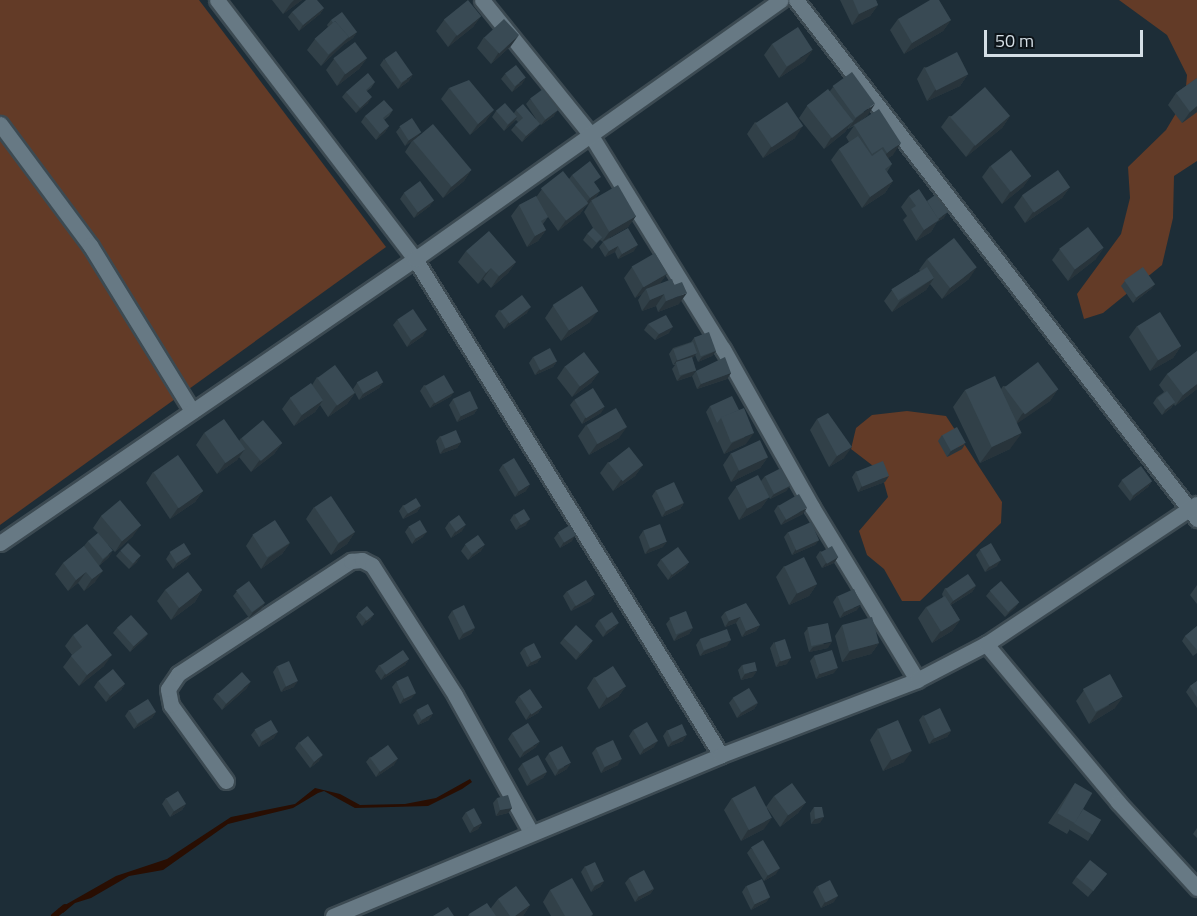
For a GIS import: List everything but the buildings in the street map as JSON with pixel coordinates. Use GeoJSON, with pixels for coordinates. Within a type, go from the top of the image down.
{"type":"FeatureCollection","features":[{"type":"Feature","properties":{"kind":"street"},"geometry":{"type":"LineString","coordinates":[[217,0],[415,259],[721,755]]}},
{"type":"Feature","properties":{"kind":"street"},"geometry":{"type":"LineString","coordinates":[[482,0],[590,134],[723,350],[812,507],[917,680]]}},
{"type":"Feature","properties":{"kind":"street"},"geometry":{"type":"LineString","coordinates":[[0,543],[415,259],[780,0]]}},
{"type":"Feature","properties":{"kind":"street"},"geometry":{"type":"LineString","coordinates":[[333,916],[721,755],[917,680],[986,644],[1195,511],[796,0]]}},
{"type":"Feature","properties":{"kind":"street"},"geometry":{"type":"LineString","coordinates":[[0,124],[90,245],[192,411]]}},
{"type":"Feature","properties":{"kind":"street"},"geometry":{"type":"LineString","coordinates":[[226,781],[171,705],[168,689],[178,674],[351,561],[362,560],[372,565],[454,695],[531,832]]}},
{"type":"Feature","properties":{"kind":"street"},"geometry":{"type":"LineString","coordinates":[[986,644],[1118,802],[1197,888]]}},
{"type":"Feature","properties":{"kind":"shaded area"},"geometry":{"type":"Polygon","coordinates":[[[0,0],[199,0],[386,247],[0,525],[0,0]]]}},
{"type":"Feature","properties":{"kind":"shaded area"},"geometry":{"type":"Polygon","coordinates":[[[1119,0],[1197,0],[1197,161],[1174,176],[1173,218],[1162,265],[1103,313],[1084,319],[1077,294],[1121,234],[1130,198],[1128,167],[1166,130],[1185,98],[1187,75],[1167,35],[1119,0]]]}},
{"type":"Feature","properties":{"kind":"shaded area"},"geometry":{"type":"Polygon","coordinates":[[[907,411],[946,416],[1002,502],[1001,523],[920,601],[902,601],[884,569],[867,555],[859,531],[888,497],[881,472],[851,449],[856,428],[872,415],[907,411]]]}},
{"type":"Feature","properties":{"kind":"shaded area"},"geometry":{"type":"Polygon","coordinates":[[[470,779],[472,782],[462,789],[428,806],[355,808],[324,791],[293,808],[228,824],[163,870],[129,876],[91,898],[75,903],[63,913],[58,909],[116,876],[167,859],[231,817],[295,804],[315,788],[340,794],[360,805],[405,804],[436,798],[470,779]]]}},
{"type":"Feature","properties":{"kind":"waterway"},"geometry":{"type":"LineString","coordinates":[[54,916],[65,907]]}}]}
